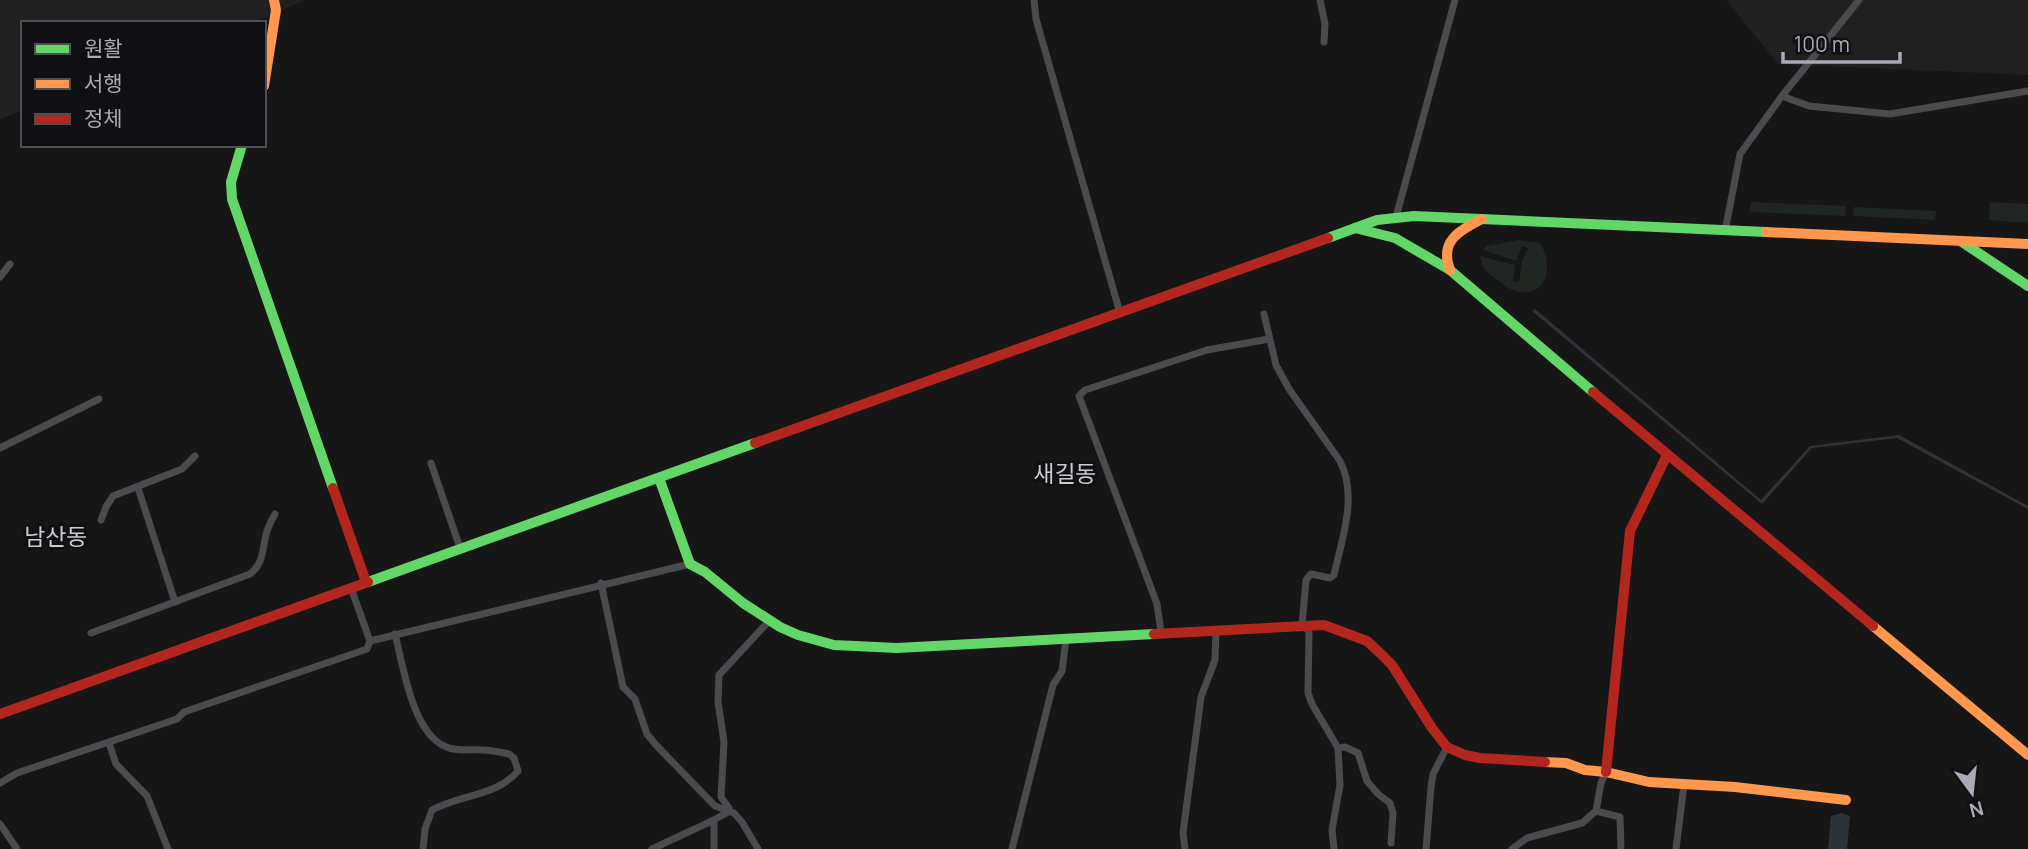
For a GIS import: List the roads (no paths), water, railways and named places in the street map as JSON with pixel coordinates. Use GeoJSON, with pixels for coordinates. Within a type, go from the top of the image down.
{"type":"FeatureCollection","features":[{"type":"Feature","properties":{"kind":"street"},"geometry":{"type":"LineString","coordinates":[[266,72],[274,0]]}},
{"type":"Feature","properties":{"kind":"street"},"geometry":{"type":"LineString","coordinates":[[1034,0],[1036,19],[1120,313]]}},
{"type":"Feature","properties":{"kind":"street"},"geometry":{"type":"LineString","coordinates":[[1320,0],[1325,24],[1324,42]]}},
{"type":"Feature","properties":{"kind":"street"},"geometry":{"type":"LineString","coordinates":[[1396,216],[1455,0]]}},
{"type":"Feature","properties":{"kind":"street"},"geometry":{"type":"LineString","coordinates":[[1725,231],[1740,154],[1782,96],[1859,0]]}},
{"type":"Feature","properties":{"kind":"street"},"geometry":{"type":"LineString","coordinates":[[1782,96],[1808,106],[1890,114],[2028,91]]}},
{"type":"Feature","properties":{"kind":"street"},"geometry":{"type":"LineString","coordinates":[[241,147],[231,182],[232,199],[366,582]]}},
{"type":"Feature","properties":{"kind":"street"},"geometry":{"type":"LineString","coordinates":[[0,714],[1355,228],[1396,216],[2028,244]]}},
{"type":"Feature","properties":{"kind":"street"},"geometry":{"type":"LineString","coordinates":[[1450,270],[1446,261],[1449,243],[1461,230],[1483,219]]}},
{"type":"Feature","properties":{"kind":"street"},"geometry":{"type":"LineString","coordinates":[[1355,228],[1395,238],[1450,270],[1667,455],[2028,755]]}},
{"type":"Feature","properties":{"kind":"street"},"geometry":{"type":"LineString","coordinates":[[1962,242],[2028,286]]}},
{"type":"Feature","properties":{"kind":"street"},"geometry":{"type":"LineString","coordinates":[[0,277],[10,264]]}},
{"type":"Feature","properties":{"kind":"street"},"geometry":{"type":"LineString","coordinates":[[1264,314],[1276,365],[1289,389],[1340,461],[1346,473],[1349,492],[1348,510],[1334,575],[1329,578],[1311,574],[1306,580],[1302,625]]}},
{"type":"Feature","properties":{"kind":"street"},"geometry":{"type":"LineString","coordinates":[[1161,632],[1157,604],[1079,396],[1085,390],[1207,351],[1269,339]]}},
{"type":"Feature","properties":{"kind":"street"},"geometry":{"type":"LineString","coordinates":[[0,448],[99,399]]}},
{"type":"Feature","properties":{"kind":"street"},"geometry":{"type":"LineString","coordinates":[[1512,849],[1527,838],[1582,823],[1596,811],[1601,783],[1606,772],[1630,530],[1667,455]]}},
{"type":"Feature","properties":{"kind":"street"},"geometry":{"type":"LineString","coordinates":[[101,520],[113,496],[182,469],[195,456]]}},
{"type":"Feature","properties":{"kind":"street"},"geometry":{"type":"LineString","coordinates":[[430,463],[460,548]]}},
{"type":"Feature","properties":{"kind":"street"},"geometry":{"type":"LineString","coordinates":[[659,478],[690,564]]}},
{"type":"Feature","properties":{"kind":"street"},"geometry":{"type":"LineString","coordinates":[[138,488],[175,602]]}},
{"type":"Feature","properties":{"kind":"street"},"geometry":{"type":"LineString","coordinates":[[91,633],[250,574],[258,568],[266,533],[275,514]]}},
{"type":"Feature","properties":{"kind":"street"},"geometry":{"type":"LineString","coordinates":[[370,641],[601,583],[690,564],[706,572],[745,605],[793,634],[814,643],[852,648],[1324,625],[1367,641],[1392,665],[1447,747],[1480,758],[1566,763],[1585,770],[1649,782],[1846,800]]}},
{"type":"Feature","properties":{"kind":"street"},"geometry":{"type":"LineString","coordinates":[[601,583],[623,687],[635,699],[647,734],[715,806],[734,813],[758,849]]}},
{"type":"Feature","properties":{"kind":"street"},"geometry":{"type":"LineString","coordinates":[[0,783],[17,773],[177,719],[184,712],[367,649],[370,641],[351,588]]}},
{"type":"Feature","properties":{"kind":"street"},"geometry":{"type":"LineString","coordinates":[[652,849],[727,812],[729,808],[721,797],[724,742],[718,702],[719,675],[770,620]]}},
{"type":"Feature","properties":{"kind":"street"},"geometry":{"type":"LineString","coordinates":[[1302,625],[1309,634],[1308,693],[1338,748],[1340,785],[1332,830],[1334,849]]}},
{"type":"Feature","properties":{"kind":"street"},"geometry":{"type":"LineString","coordinates":[[1185,849],[1183,833],[1201,697],[1215,660],[1216,630]]}},
{"type":"Feature","properties":{"kind":"street"},"geometry":{"type":"LineString","coordinates":[[396,634],[416,715],[433,737],[442,746],[453,749],[509,754],[518,771],[510,780],[469,798],[441,804],[432,810],[425,829],[423,849]]}},
{"type":"Feature","properties":{"kind":"street"},"geometry":{"type":"LineString","coordinates":[[1012,849],[1054,685],[1062,671],[1066,639]]}},
{"type":"Feature","properties":{"kind":"street"},"geometry":{"type":"LineString","coordinates":[[108,743],[116,764],[147,796],[168,849]]}},
{"type":"Feature","properties":{"kind":"street"},"geometry":{"type":"LineString","coordinates":[[1338,748],[1345,747],[1357,753],[1367,781],[1390,803],[1393,813],[1391,843]]}},
{"type":"Feature","properties":{"kind":"street"},"geometry":{"type":"LineString","coordinates":[[1426,849],[1430,787],[1433,774],[1447,747]]}},
{"type":"Feature","properties":{"kind":"street"},"geometry":{"type":"LineString","coordinates":[[1676,849],[1684,785]]}},
{"type":"Feature","properties":{"kind":"street"},"geometry":{"type":"LineString","coordinates":[[1596,811],[1620,817],[1621,849]]}},
{"type":"Feature","properties":{"kind":"street"},"geometry":{"type":"LineString","coordinates":[[714,820],[714,849]]}},
{"type":"Feature","properties":{"kind":"street"},"geometry":{"type":"LineString","coordinates":[[0,824],[17,849]]}},
{"type":"Feature","properties":{"kind":"district","name":"새길동"},"geometry":{"type":"Point","coordinates":[1065,474]}},
{"type":"Feature","properties":{"kind":"district","name":"남산동"},"geometry":{"type":"Point","coordinates":[56,537]}}]}
